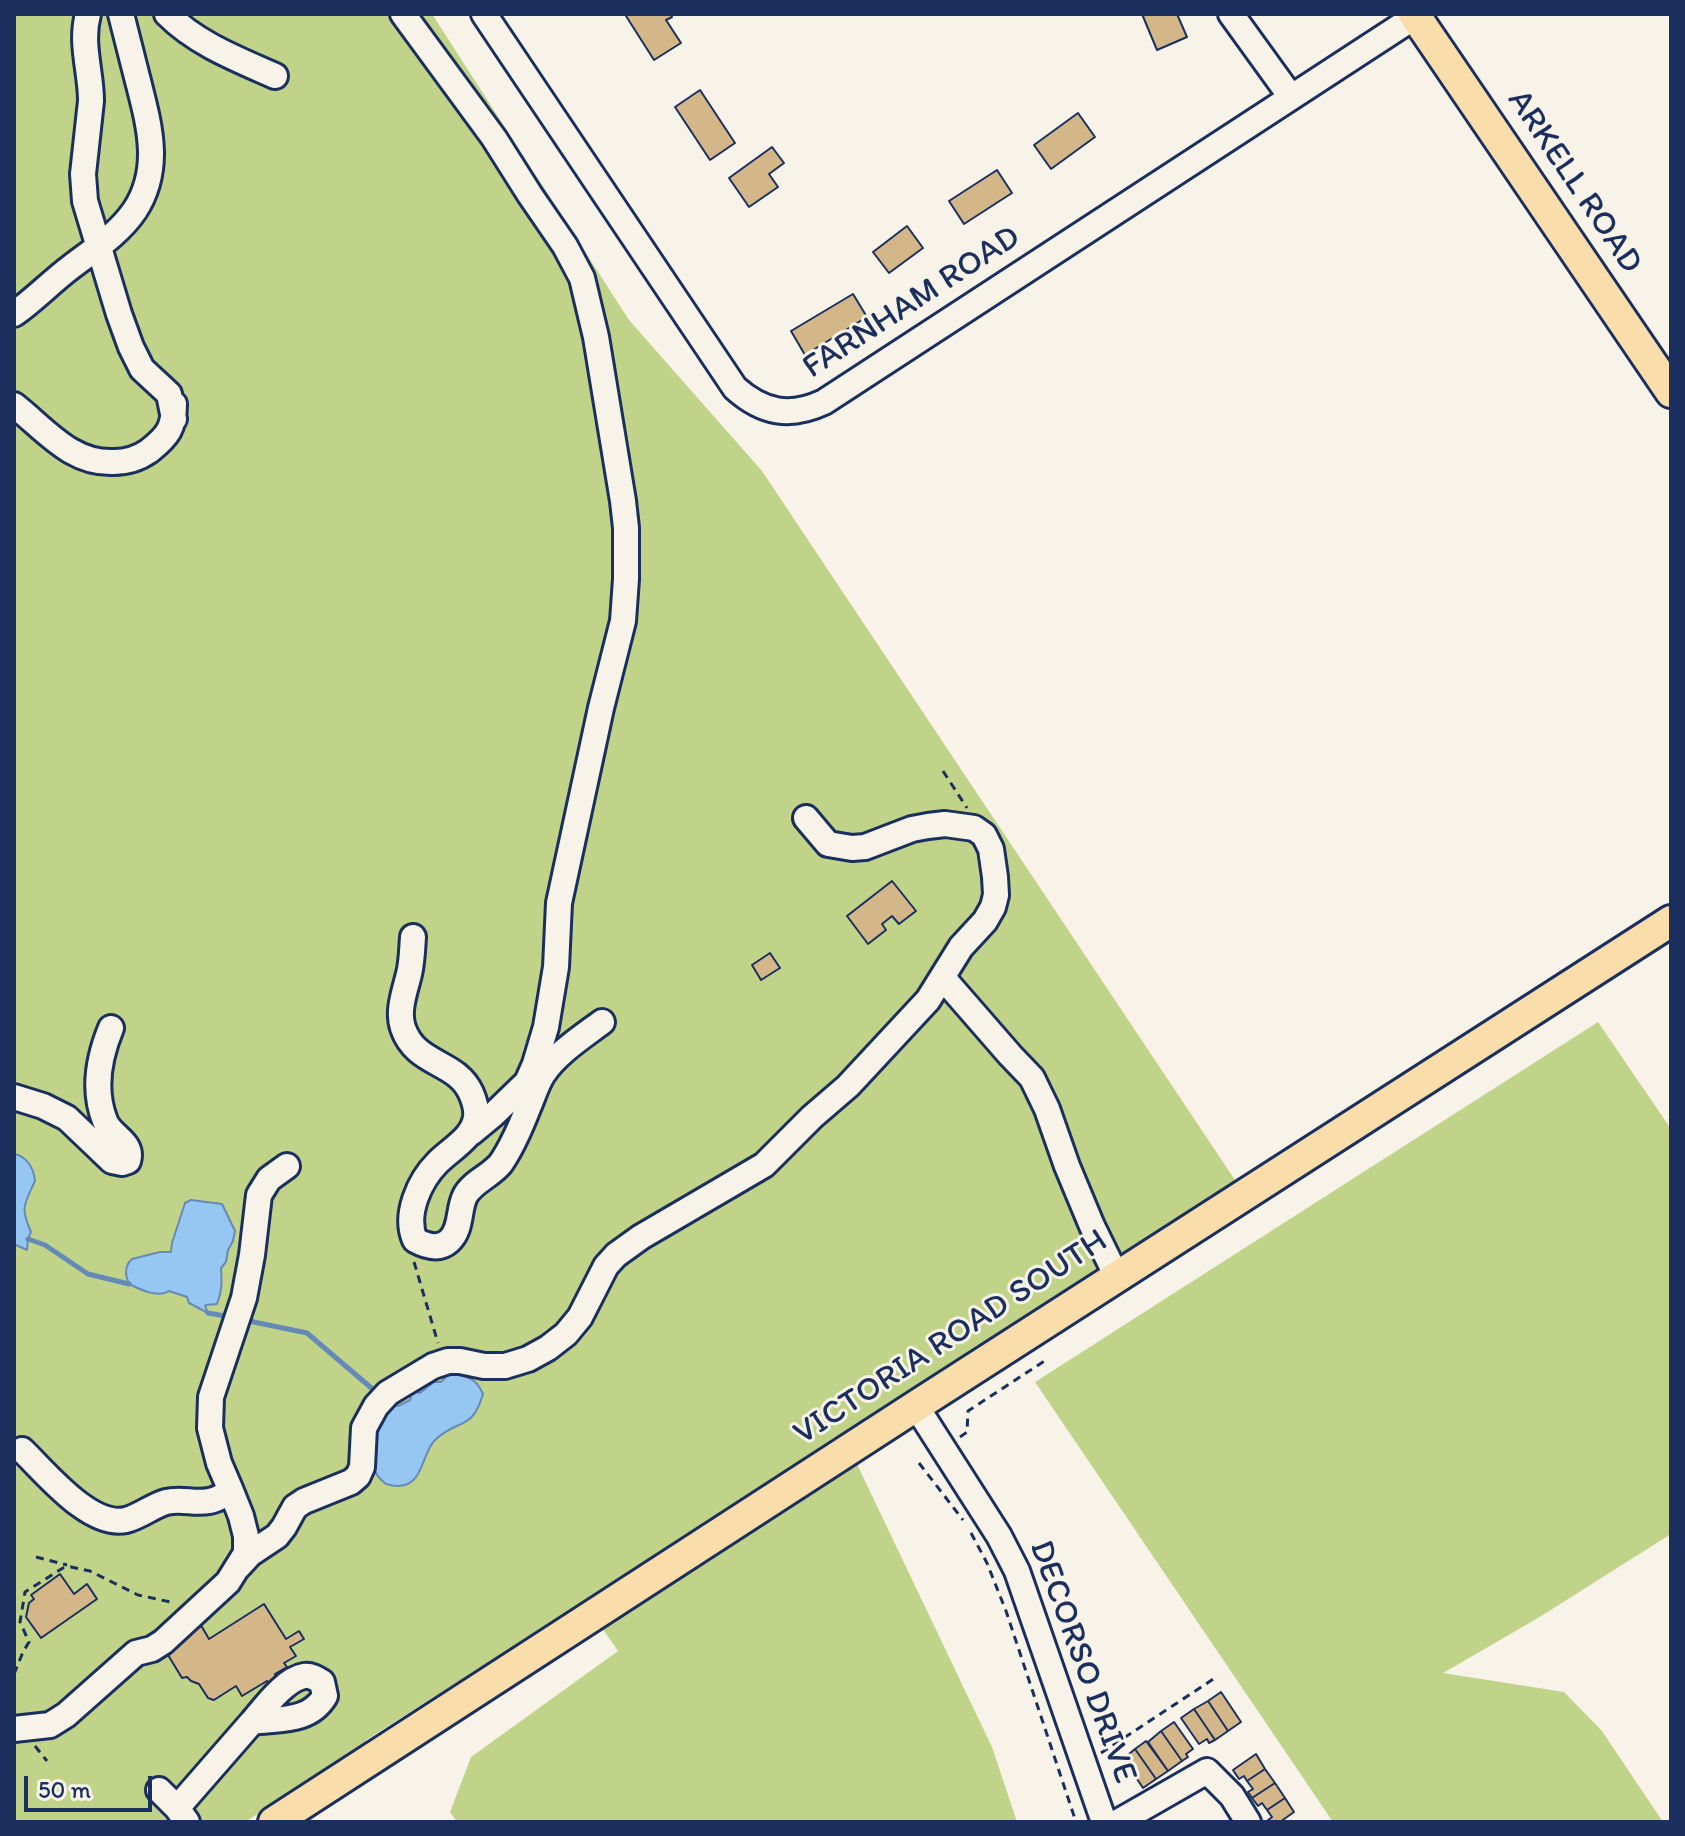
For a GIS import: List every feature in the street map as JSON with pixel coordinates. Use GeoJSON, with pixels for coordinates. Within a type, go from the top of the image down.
{"type":"FeatureCollection","features":[{"type":"Feature","properties":{"kind":"main road","name":"ARKELL ROAD"},"geometry":{"type":"LineString","coordinates":[[1416,15],[1671,392]]}},
{"type":"Feature","properties":{"kind":"main road","name":"VICTORIA ROAD SOUTH"},"geometry":{"type":"LineString","coordinates":[[274,1822],[1671,921]]}},
{"type":"Feature","properties":{"kind":"street"},"geometry":{"type":"LineString","coordinates":[[88,14],[84,35],[91,101],[83,174],[85,201],[131,347],[142,369],[169,394],[174,419]]}},
{"type":"Feature","properties":{"kind":"street"},"geometry":{"type":"LineString","coordinates":[[14,314],[126,221],[135,209],[148,178],[150,129],[121,14]]}},
{"type":"Feature","properties":{"kind":"street"},"geometry":{"type":"LineString","coordinates":[[167,14],[196,38],[275,76]]}},
{"type":"Feature","properties":{"kind":"street"},"geometry":{"type":"LineString","coordinates":[[403,14],[494,138],[565,246],[582,278],[596,337],[626,528],[623,621],[564,877],[557,925],[556,967],[546,1027],[527,1082],[429,1171],[413,1205],[411,1224],[415,1240],[433,1247],[445,1244],[453,1237],[464,1198],[502,1161],[543,1073],[602,1022]]}},
{"type":"Feature","properties":{"kind":"street","name":"FARNHAM ROAD"},"geometry":{"type":"LineString","coordinates":[[484,14],[735,388],[762,407],[777,411],[807,410],[824,402],[1416,15]]}},
{"type":"Feature","properties":{"kind":"street"},"geometry":{"type":"LineString","coordinates":[[1231,14],[1291,97]]}},
{"type":"Feature","properties":{"kind":"street"},"geometry":{"type":"LineString","coordinates":[[14,405],[77,456],[105,463],[122,462],[145,454],[171,429],[175,385]]}},
{"type":"Feature","properties":{"kind":"street"},"geometry":{"type":"LineString","coordinates":[[238,1567],[250,1554],[277,1536],[295,1507],[358,1476],[362,1467],[364,1428],[376,1406],[396,1388],[433,1366],[446,1362],[505,1366],[528,1359],[548,1348],[566,1334],[580,1317],[606,1266],[616,1255],[764,1165],[848,1086],[928,1000],[961,947],[985,921],[993,907],[996,895],[993,861],[984,835],[974,828],[945,824],[912,829],[875,844],[852,848],[828,844],[806,818]]}},
{"type":"Feature","properties":{"kind":"street"},"geometry":{"type":"LineString","coordinates":[[413,937],[412,959],[403,995],[402,1026],[422,1055],[453,1071],[468,1085],[476,1110],[471,1133]]}},
{"type":"Feature","properties":{"kind":"street"},"geometry":{"type":"LineString","coordinates":[[943,978],[1032,1078],[1092,1226],[1117,1277]]}},
{"type":"Feature","properties":{"kind":"street"},"geometry":{"type":"LineString","coordinates":[[14,1097],[67,1118],[112,1161],[128,1161],[129,1150],[108,1128],[101,1109],[99,1064],[111,1028]]}},
{"type":"Feature","properties":{"kind":"street"},"geometry":{"type":"LineString","coordinates":[[14,1729],[50,1725],[66,1715],[136,1653],[163,1642],[228,1582],[246,1553],[241,1516],[214,1447],[209,1411],[215,1382],[237,1319],[252,1255],[259,1195],[269,1179],[287,1166]]}},
{"type":"Feature","properties":{"kind":"street","name":"DECORSO DRIVE"},"geometry":{"type":"LineString","coordinates":[[916,1406],[999,1536],[1017,1571],[1104,1822]]}},
{"type":"Feature","properties":{"kind":"street"},"geometry":{"type":"LineString","coordinates":[[22,1450],[74,1500],[100,1517],[112,1520],[125,1520],[175,1500],[210,1501],[231,1491]]}},
{"type":"Feature","properties":{"kind":"street"},"geometry":{"type":"LineString","coordinates":[[159,1790],[182,1815],[252,1722]]}},
{"type":"Feature","properties":{"kind":"street"},"geometry":{"type":"LineString","coordinates":[[1118,1822],[1207,1771],[1232,1796],[1243,1820]]}},
{"type":"Feature","properties":{"kind":"path"},"geometry":{"type":"LineString","coordinates":[[943,771],[984,835]]}},
{"type":"Feature","properties":{"kind":"path"},"geometry":{"type":"LineString","coordinates":[[413,1258],[446,1362]]}},
{"type":"Feature","properties":{"kind":"path"},"geometry":{"type":"LineString","coordinates":[[956,1439],[967,1432],[968,1411],[1046,1360]]}},
{"type":"Feature","properties":{"kind":"path"},"geometry":{"type":"LineString","coordinates":[[919,1463],[968,1527],[987,1563],[1076,1822]]}},
{"type":"Feature","properties":{"kind":"path"},"geometry":{"type":"LineString","coordinates":[[36,1557],[90,1571],[138,1595],[157,1600],[181,1604],[210,1598]]}},
{"type":"Feature","properties":{"kind":"path"},"geometry":{"type":"LineString","coordinates":[[14,1674],[29,1642],[20,1622],[25,1592],[63,1568],[73,1567]]}},
{"type":"Feature","properties":{"kind":"path"},"geometry":{"type":"LineString","coordinates":[[1085,1764],[1218,1676]]}},
{"type":"Feature","properties":{"kind":"green space"},"geometry":{"type":"Polygon","coordinates":[[[14,14],[432,14],[629,320],[762,471],[1237,1183],[844,1437],[992,1747],[1017,1822],[457,1822],[450,1812],[471,1757],[618,1651],[584,1602],[366,1740],[367,1744],[245,1822],[14,1822],[14,14]]]}},
{"type":"Feature","properties":{"kind":"green space"},"geometry":{"type":"Polygon","coordinates":[[[1598,1022],[1671,1129],[1671,1534],[1538,1618],[1443,1673],[1564,1692],[1602,1731],[1663,1822],[1333,1822],[1035,1382],[1598,1022]]]}},
{"type":"Feature","properties":{"kind":"water"},"geometry":{"type":"Polygon","coordinates":[[[14,1154],[23,1157],[29,1164],[35,1181],[25,1206],[25,1217],[31,1232],[27,1250],[14,1244],[14,1154]]]}},
{"type":"Feature","properties":{"kind":"water"},"geometry":{"type":"Polygon","coordinates":[[[191,1200],[222,1204],[235,1231],[226,1262],[221,1268],[219,1299],[217,1304],[205,1306],[208,1313],[189,1303],[187,1297],[169,1291],[144,1291],[129,1284],[126,1274],[132,1259],[171,1252],[185,1203],[191,1200]]]}},
{"type":"Feature","properties":{"kind":"water"},"geometry":{"type":"Polygon","coordinates":[[[456,1374],[472,1380],[483,1394],[474,1414],[435,1440],[419,1472],[408,1484],[386,1484],[375,1470],[372,1446],[376,1430],[394,1399],[398,1406],[410,1400],[412,1393],[409,1390],[417,1388],[420,1393],[434,1382],[456,1374]]]}},
{"type":"Feature","properties":{"kind":"building"},"geometry":{"type":"Polygon","coordinates":[[[670,14],[672,17],[666,20],[681,43],[654,60],[626,16],[670,14]]]}},
{"type":"Feature","properties":{"kind":"building"},"geometry":{"type":"Polygon","coordinates":[[[1142,14],[1177,14],[1187,37],[1157,50],[1142,14]]]}},
{"type":"Feature","properties":{"kind":"building"},"geometry":{"type":"Polygon","coordinates":[[[700,90],[735,143],[710,160],[675,107],[700,90]]]}},
{"type":"Feature","properties":{"kind":"building"},"geometry":{"type":"Polygon","coordinates":[[[1078,113],[1095,137],[1051,169],[1034,145],[1078,113]]]}},
{"type":"Feature","properties":{"kind":"building"},"geometry":{"type":"Polygon","coordinates":[[[772,147],[784,163],[769,174],[778,187],[749,207],[729,178],[772,147]]]}},
{"type":"Feature","properties":{"kind":"building"},"geometry":{"type":"Polygon","coordinates":[[[997,170],[1012,193],[964,224],[949,201],[997,170]]]}},
{"type":"Feature","properties":{"kind":"building"},"geometry":{"type":"Polygon","coordinates":[[[907,226],[923,248],[889,273],[873,252],[907,226]]]}},
{"type":"Feature","properties":{"kind":"building"},"geometry":{"type":"Polygon","coordinates":[[[853,294],[867,317],[805,355],[791,331],[853,294]]]}},
{"type":"Feature","properties":{"kind":"building"},"geometry":{"type":"Polygon","coordinates":[[[892,881],[916,911],[899,924],[892,916],[882,924],[886,930],[868,944],[847,916],[892,881]]]}},
{"type":"Feature","properties":{"kind":"building"},"geometry":{"type":"Polygon","coordinates":[[[770,953],[780,968],[761,980],[752,965],[770,953]]]}},
{"type":"Feature","properties":{"kind":"building"},"geometry":{"type":"Polygon","coordinates":[[[60,1574],[74,1594],[87,1584],[97,1599],[41,1638],[26,1617],[29,1603],[34,1599],[31,1595],[60,1574]]]}},
{"type":"Feature","properties":{"kind":"building"},"geometry":{"type":"Polygon","coordinates":[[[264,1604],[286,1639],[299,1631],[304,1639],[290,1647],[296,1656],[284,1663],[287,1667],[275,1674],[278,1680],[269,1685],[267,1681],[242,1696],[236,1686],[214,1700],[208,1698],[199,1684],[187,1677],[182,1678],[168,1655],[172,1642],[191,1626],[202,1627],[209,1639],[264,1604]]]}},
{"type":"Feature","properties":{"kind":"building"},"geometry":{"type":"Polygon","coordinates":[[[1221,1692],[1241,1722],[1228,1731],[1208,1701],[1221,1692]]]}},
{"type":"Feature","properties":{"kind":"building"},"geometry":{"type":"Polygon","coordinates":[[[1208,1701],[1228,1731],[1215,1740],[1194,1709],[1208,1701]]]}},
{"type":"Feature","properties":{"kind":"building"},"geometry":{"type":"Polygon","coordinates":[[[1194,1709],[1215,1740],[1209,1743],[1207,1739],[1199,1744],[1181,1718],[1194,1709]]]}},
{"type":"Feature","properties":{"kind":"building"},"geometry":{"type":"Polygon","coordinates":[[[1174,1722],[1193,1749],[1182,1761],[1161,1731],[1174,1722]]]}},
{"type":"Feature","properties":{"kind":"building"},"geometry":{"type":"Polygon","coordinates":[[[1161,1731],[1182,1761],[1168,1771],[1148,1742],[1161,1731]]]}},
{"type":"Feature","properties":{"kind":"building"},"geometry":{"type":"Polygon","coordinates":[[[1146,1741],[1168,1771],[1156,1779],[1135,1749],[1146,1741]]]}},
{"type":"Feature","properties":{"kind":"building"},"geometry":{"type":"Polygon","coordinates":[[[1135,1749],[1156,1779],[1143,1788],[1123,1759],[1135,1749]]]}},
{"type":"Feature","properties":{"kind":"building"},"geometry":{"type":"Polygon","coordinates":[[[1256,1754],[1265,1769],[1247,1781],[1244,1776],[1239,1779],[1233,1770],[1256,1754]]]}},
{"type":"Feature","properties":{"kind":"building"},"geometry":{"type":"Polygon","coordinates":[[[1265,1769],[1275,1783],[1252,1798],[1248,1792],[1253,1789],[1247,1781],[1265,1769]]]}},
{"type":"Feature","properties":{"kind":"building"},"geometry":{"type":"Polygon","coordinates":[[[1275,1783],[1285,1798],[1267,1810],[1262,1803],[1258,1806],[1252,1798],[1275,1783]]]}},
{"type":"Feature","properties":{"kind":"building"},"geometry":{"type":"Polygon","coordinates":[[[1285,1798],[1294,1812],[1280,1822],[1268,1822],[1272,1817],[1267,1810],[1285,1798]]]}},
{"type":"Feature","properties":{"kind":"waterway"},"geometry":{"type":"LineString","coordinates":[[28,1239],[45,1245],[88,1274],[129,1284]]}},
{"type":"Feature","properties":{"kind":"waterway"},"geometry":{"type":"LineString","coordinates":[[208,1313],[231,1317]]}},
{"type":"Feature","properties":{"kind":"waterway"},"geometry":{"type":"LineString","coordinates":[[244,1320],[307,1333],[376,1392]]}}]}
